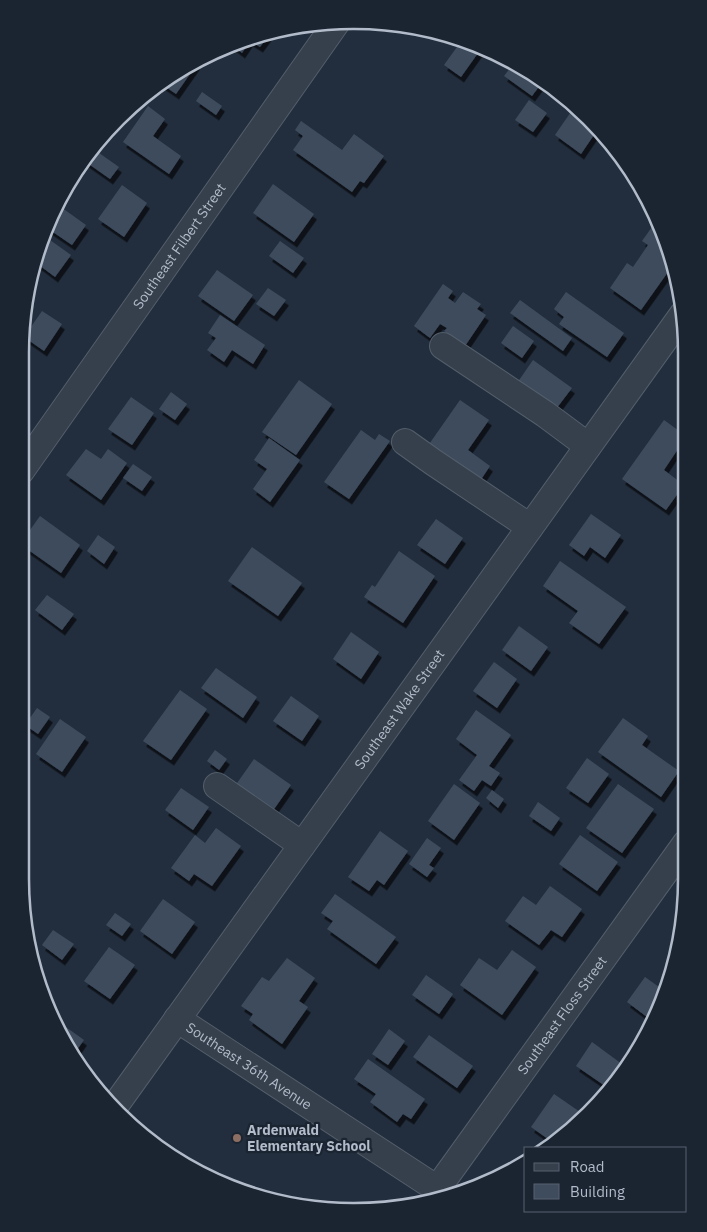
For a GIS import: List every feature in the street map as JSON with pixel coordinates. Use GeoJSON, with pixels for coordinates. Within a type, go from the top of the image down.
{"type":"FeatureCollection","features":[{"type":"Feature","properties":{"kind":"street","name":"Southeast Filbert Street"},"geometry":{"type":"LineString","coordinates":[[29,458],[332,29]]}},
{"type":"Feature","properties":{"kind":"street","name":"Southeast Wake Street"},"geometry":{"type":"LineString","coordinates":[[118,1102],[677,323]]}},
{"type":"Feature","properties":{"kind":"street"},"geometry":{"type":"LineString","coordinates":[[443,346],[588,446]]}},
{"type":"Feature","properties":{"kind":"street"},"geometry":{"type":"LineString","coordinates":[[405,442],[530,527]]}},
{"type":"Feature","properties":{"kind":"street"},"geometry":{"type":"LineString","coordinates":[[217,786],[302,845]]}},
{"type":"Feature","properties":{"kind":"street","name":"Southeast Floss Street"},"geometry":{"type":"LineString","coordinates":[[444,1190],[678,854]]}},
{"type":"Feature","properties":{"kind":"street","name":"Southeast 36th Avenue"},"geometry":{"type":"LineString","coordinates":[[177,1019],[440,1191]]}},
{"type":"Feature","properties":{"kind":"building"},"geometry":{"type":"Polygon","coordinates":[[[264,41],[260,47],[255,44],[264,41]]]}},
{"type":"Feature","properties":{"kind":"building"},"geometry":{"type":"Polygon","coordinates":[[[458,46],[478,53],[461,77],[444,65],[458,46]]]}},
{"type":"Feature","properties":{"kind":"building"},"geometry":{"type":"Polygon","coordinates":[[[246,47],[242,53],[238,50],[246,47]]]}},
{"type":"Feature","properties":{"kind":"building"},"geometry":{"type":"Polygon","coordinates":[[[510,69],[539,87],[532,96],[504,76],[510,69]]]}},
{"type":"Feature","properties":{"kind":"building"},"geometry":{"type":"Polygon","coordinates":[[[192,72],[176,94],[167,88],[192,72]]]}},
{"type":"Feature","properties":{"kind":"building"},"geometry":{"type":"Polygon","coordinates":[[[202,92],[222,106],[216,115],[196,101],[202,92]]]}},
{"type":"Feature","properties":{"kind":"building"},"geometry":{"type":"Polygon","coordinates":[[[529,100],[547,113],[533,132],[515,120],[529,100]]]}},
{"type":"Feature","properties":{"kind":"building"},"geometry":{"type":"Polygon","coordinates":[[[148,106],[165,119],[153,136],[181,156],[169,174],[123,142],[148,106]]]}},
{"type":"Feature","properties":{"kind":"building"},"geometry":{"type":"Polygon","coordinates":[[[571,112],[594,135],[581,154],[555,135],[571,112]]]}},
{"type":"Feature","properties":{"kind":"building"},"geometry":{"type":"Polygon","coordinates":[[[301,121],[342,150],[354,134],[384,156],[364,183],[360,181],[352,192],[293,150],[303,136],[295,130],[301,121]]]}},
{"type":"Feature","properties":{"kind":"building"},"geometry":{"type":"Polygon","coordinates":[[[99,153],[119,167],[110,179],[89,165],[99,153]]]}},
{"type":"Feature","properties":{"kind":"building"},"geometry":{"type":"Polygon","coordinates":[[[273,184],[314,214],[294,242],[253,213],[273,184]]]}},
{"type":"Feature","properties":{"kind":"building"},"geometry":{"type":"Polygon","coordinates":[[[122,185],[147,203],[124,237],[98,219],[122,185]]]}},
{"type":"Feature","properties":{"kind":"building"},"geometry":{"type":"Polygon","coordinates":[[[63,208],[86,225],[72,245],[52,231],[63,208]]]}},
{"type":"Feature","properties":{"kind":"building"},"geometry":{"type":"Polygon","coordinates":[[[653,226],[668,272],[641,310],[610,288],[627,263],[633,267],[648,245],[642,241],[653,226]]]}},
{"type":"Feature","properties":{"kind":"building"},"geometry":{"type":"Polygon","coordinates":[[[49,240],[71,255],[55,277],[41,266],[49,240]]]}},
{"type":"Feature","properties":{"kind":"building"},"geometry":{"type":"Polygon","coordinates":[[[280,241],[304,258],[293,273],[269,256],[280,241]]]}},
{"type":"Feature","properties":{"kind":"building"},"geometry":{"type":"Polygon","coordinates":[[[217,270],[253,295],[234,321],[198,296],[217,270]]]}},
{"type":"Feature","properties":{"kind":"building"},"geometry":{"type":"Polygon","coordinates":[[[443,284],[453,291],[448,298],[455,303],[463,292],[481,304],[477,309],[486,315],[465,346],[444,331],[447,328],[440,324],[430,338],[414,326],[443,284]]]}},
{"type":"Feature","properties":{"kind":"building"},"geometry":{"type":"Polygon","coordinates":[[[268,288],[286,300],[274,316],[256,304],[268,288]]]}},
{"type":"Feature","properties":{"kind":"building"},"geometry":{"type":"Polygon","coordinates":[[[566,292],[624,333],[607,357],[559,324],[564,317],[554,309],[566,292]]]}},
{"type":"Feature","properties":{"kind":"building"},"geometry":{"type":"Polygon","coordinates":[[[520,300],[572,338],[563,351],[510,313],[520,300]]]}},
{"type":"Feature","properties":{"kind":"building"},"geometry":{"type":"Polygon","coordinates":[[[42,311],[62,324],[44,351],[29,340],[29,329],[42,311]]]}},
{"type":"Feature","properties":{"kind":"building"},"geometry":{"type":"Polygon","coordinates":[[[220,315],[265,345],[253,364],[232,350],[224,362],[207,350],[216,338],[208,333],[220,315]]]}},
{"type":"Feature","properties":{"kind":"building"},"geometry":{"type":"Polygon","coordinates":[[[513,326],[534,341],[522,358],[501,343],[513,326]]]}},
{"type":"Feature","properties":{"kind":"building"},"geometry":{"type":"Polygon","coordinates":[[[533,360],[572,388],[553,413],[515,386],[533,360]]]}},
{"type":"Feature","properties":{"kind":"building"},"geometry":{"type":"Polygon","coordinates":[[[299,380],[332,404],[296,455],[262,432],[299,380]]]}},
{"type":"Feature","properties":{"kind":"building"},"geometry":{"type":"Polygon","coordinates":[[[171,392],[187,404],[175,420],[159,409],[171,392]]]}},
{"type":"Feature","properties":{"kind":"building"},"geometry":{"type":"Polygon","coordinates":[[[131,397],[154,413],[132,445],[108,429],[131,397]]]}},
{"type":"Feature","properties":{"kind":"building"},"geometry":{"type":"Polygon","coordinates":[[[460,400],[489,420],[468,450],[490,466],[476,487],[425,450],[460,400]]]}},
{"type":"Feature","properties":{"kind":"building"},"geometry":{"type":"Polygon","coordinates":[[[664,420],[678,430],[678,449],[664,470],[678,480],[678,493],[666,510],[622,479],[664,420]]]}},
{"type":"Feature","properties":{"kind":"building"},"geometry":{"type":"Polygon","coordinates":[[[361,430],[375,440],[379,434],[390,441],[349,499],[324,482],[361,430]]]}},
{"type":"Feature","properties":{"kind":"building"},"geometry":{"type":"Polygon","coordinates":[[[269,438],[300,460],[270,502],[253,489],[267,469],[254,460],[269,438]]]}},
{"type":"Feature","properties":{"kind":"building"},"geometry":{"type":"Polygon","coordinates":[[[86,449],[101,459],[108,449],[127,463],[101,500],[66,475],[86,449]]]}},
{"type":"Feature","properties":{"kind":"building"},"geometry":{"type":"Polygon","coordinates":[[[133,464],[152,477],[142,491],[123,478],[133,464]]]}},
{"type":"Feature","properties":{"kind":"building"},"geometry":{"type":"Polygon","coordinates":[[[591,514],[621,535],[605,558],[590,547],[584,556],[569,545],[591,514]]]}},
{"type":"Feature","properties":{"kind":"building"},"geometry":{"type":"Polygon","coordinates":[[[40,516],[80,545],[61,573],[29,550],[29,531],[40,516]]]}},
{"type":"Feature","properties":{"kind":"building"},"geometry":{"type":"Polygon","coordinates":[[[436,519],[463,538],[445,564],[417,545],[436,519]]]}},
{"type":"Feature","properties":{"kind":"building"},"geometry":{"type":"Polygon","coordinates":[[[98,535],[115,547],[104,564],[87,551],[98,535]]]}},
{"type":"Feature","properties":{"kind":"building"},"geometry":{"type":"Polygon","coordinates":[[[252,547],[302,583],[278,616],[228,581],[252,547]]]}},
{"type":"Feature","properties":{"kind":"building"},"geometry":{"type":"Polygon","coordinates":[[[399,551],[435,576],[403,623],[364,597],[372,585],[375,587],[399,551]]]}},
{"type":"Feature","properties":{"kind":"building"},"geometry":{"type":"Polygon","coordinates":[[[560,561],[626,607],[599,644],[569,623],[578,611],[543,586],[560,561]]]}},
{"type":"Feature","properties":{"kind":"building"},"geometry":{"type":"Polygon","coordinates":[[[47,595],[74,614],[62,630],[35,610],[47,595]]]}},
{"type":"Feature","properties":{"kind":"building"},"geometry":{"type":"Polygon","coordinates":[[[519,626],[548,647],[531,671],[502,650],[519,626]]]}},
{"type":"Feature","properties":{"kind":"building"},"geometry":{"type":"Polygon","coordinates":[[[351,632],[379,652],[361,679],[333,659],[351,632]]]}},
{"type":"Feature","properties":{"kind":"building"},"geometry":{"type":"Polygon","coordinates":[[[494,662],[517,679],[497,708],[473,691],[494,662]]]}},
{"type":"Feature","properties":{"kind":"building"},"geometry":{"type":"Polygon","coordinates":[[[216,668],[257,697],[243,718],[201,688],[216,668]]]}},
{"type":"Feature","properties":{"kind":"building"},"geometry":{"type":"Polygon","coordinates":[[[180,690],[207,709],[171,760],[143,741],[180,690]]]}},
{"type":"Feature","properties":{"kind":"building"},"geometry":{"type":"Polygon","coordinates":[[[291,696],[319,716],[302,741],[273,721],[291,696]]]}},
{"type":"Feature","properties":{"kind":"building"},"geometry":{"type":"Polygon","coordinates":[[[37,708],[50,717],[38,734],[29,728],[29,719],[37,708]]]}},
{"type":"Feature","properties":{"kind":"building"},"geometry":{"type":"Polygon","coordinates":[[[476,710],[511,735],[489,766],[500,773],[491,786],[482,780],[474,791],[459,780],[477,755],[456,739],[476,710]]]}},
{"type":"Feature","properties":{"kind":"building"},"geometry":{"type":"Polygon","coordinates":[[[623,718],[648,736],[642,745],[678,770],[678,772],[661,797],[598,752],[623,718]]]}},
{"type":"Feature","properties":{"kind":"building"},"geometry":{"type":"Polygon","coordinates":[[[60,719],[86,737],[62,772],[36,754],[60,719]]]}},
{"type":"Feature","properties":{"kind":"building"},"geometry":{"type":"Polygon","coordinates":[[[215,750],[227,759],[219,770],[207,761],[215,750]]]}},
{"type":"Feature","properties":{"kind":"building"},"geometry":{"type":"Polygon","coordinates":[[[587,758],[609,774],[588,803],[566,788],[587,758]]]}},
{"type":"Feature","properties":{"kind":"building"},"geometry":{"type":"Polygon","coordinates":[[[254,759],[291,785],[272,812],[235,786],[254,759]]]}},
{"type":"Feature","properties":{"kind":"building"},"geometry":{"type":"Polygon","coordinates":[[[454,784],[480,803],[454,840],[428,821],[454,784]]]}},
{"type":"Feature","properties":{"kind":"building"},"geometry":{"type":"Polygon","coordinates":[[[618,784],[654,809],[622,853],[586,828],[618,784]]]}},
{"type":"Feature","properties":{"kind":"building"},"geometry":{"type":"Polygon","coordinates":[[[181,788],[209,807],[193,830],[165,810],[181,788]]]}},
{"type":"Feature","properties":{"kind":"building"},"geometry":{"type":"Polygon","coordinates":[[[492,790],[504,799],[498,808],[486,798],[492,790]]]}},
{"type":"Feature","properties":{"kind":"building"},"geometry":{"type":"Polygon","coordinates":[[[538,802],[560,818],[551,831],[529,816],[538,802]]]}},
{"type":"Feature","properties":{"kind":"building"},"geometry":{"type":"Polygon","coordinates":[[[216,828],[241,846],[212,886],[194,874],[189,881],[171,868],[195,835],[205,843],[216,828]]]}},
{"type":"Feature","properties":{"kind":"building"},"geometry":{"type":"Polygon","coordinates":[[[380,831],[408,851],[384,885],[377,880],[369,891],[348,877],[380,831]]]}},
{"type":"Feature","properties":{"kind":"building"},"geometry":{"type":"Polygon","coordinates":[[[580,835],[618,862],[597,891],[559,864],[580,835]]]}},
{"type":"Feature","properties":{"kind":"building"},"geometry":{"type":"Polygon","coordinates":[[[427,838],[441,848],[429,865],[434,868],[427,877],[409,864],[427,838]]]}},
{"type":"Feature","properties":{"kind":"building"},"geometry":{"type":"Polygon","coordinates":[[[550,886],[582,909],[562,937],[551,930],[539,945],[505,921],[523,896],[536,905],[550,886]]]}},
{"type":"Feature","properties":{"kind":"building"},"geometry":{"type":"Polygon","coordinates":[[[335,894],[396,937],[376,964],[327,929],[333,921],[321,913],[335,894]]]}},
{"type":"Feature","properties":{"kind":"building"},"geometry":{"type":"Polygon","coordinates":[[[163,899],[195,922],[172,954],[140,931],[163,899]]]}},
{"type":"Feature","properties":{"kind":"building"},"geometry":{"type":"Polygon","coordinates":[[[115,913],[131,924],[122,936],[106,925],[115,913]]]}},
{"type":"Feature","properties":{"kind":"building"},"geometry":{"type":"Polygon","coordinates":[[[53,930],[74,944],[62,960],[42,945],[53,930]]]}},
{"type":"Feature","properties":{"kind":"building"},"geometry":{"type":"Polygon","coordinates":[[[109,947],[135,965],[110,999],[84,981],[109,947]]]}},
{"type":"Feature","properties":{"kind":"building"},"geometry":{"type":"Polygon","coordinates":[[[512,950],[536,967],[502,1015],[460,985],[479,958],[497,970],[512,950]]]}},
{"type":"Feature","properties":{"kind":"building"},"geometry":{"type":"Polygon","coordinates":[[[287,958],[315,978],[299,1001],[308,1007],[282,1044],[249,1020],[253,1014],[241,1006],[262,977],[269,981],[287,958]]]}},
{"type":"Feature","properties":{"kind":"building"},"geometry":{"type":"Polygon","coordinates":[[[426,975],[453,994],[439,1014],[412,995],[426,975]]]}},
{"type":"Feature","properties":{"kind":"building"},"geometry":{"type":"Polygon","coordinates":[[[645,977],[659,987],[647,1017],[627,1002],[645,977]]]}},
{"type":"Feature","properties":{"kind":"building"},"geometry":{"type":"Polygon","coordinates":[[[64,1026],[84,1040],[77,1050],[64,1026]]]}},
{"type":"Feature","properties":{"kind":"building"},"geometry":{"type":"Polygon","coordinates":[[[389,1029],[405,1041],[388,1065],[372,1054],[389,1029]]]}},
{"type":"Feature","properties":{"kind":"building"},"geometry":{"type":"Polygon","coordinates":[[[429,1035],[473,1066],[457,1088],[413,1057],[429,1035]]]}},
{"type":"Feature","properties":{"kind":"building"},"geometry":{"type":"Polygon","coordinates":[[[592,1042],[621,1063],[604,1085],[576,1066],[592,1042]]]}},
{"type":"Feature","properties":{"kind":"building"},"geometry":{"type":"Polygon","coordinates":[[[368,1059],[425,1099],[411,1119],[403,1114],[397,1122],[370,1102],[376,1094],[354,1079],[368,1059]]]}},
{"type":"Feature","properties":{"kind":"building"},"geometry":{"type":"Polygon","coordinates":[[[554,1094],[579,1112],[547,1139],[531,1127],[554,1094]]]}},
{"type":"Feature","properties":{"kind":"place","name":"Ardenwald Elementary School"},"geometry":{"type":"Point","coordinates":[237,1138]}}]}
